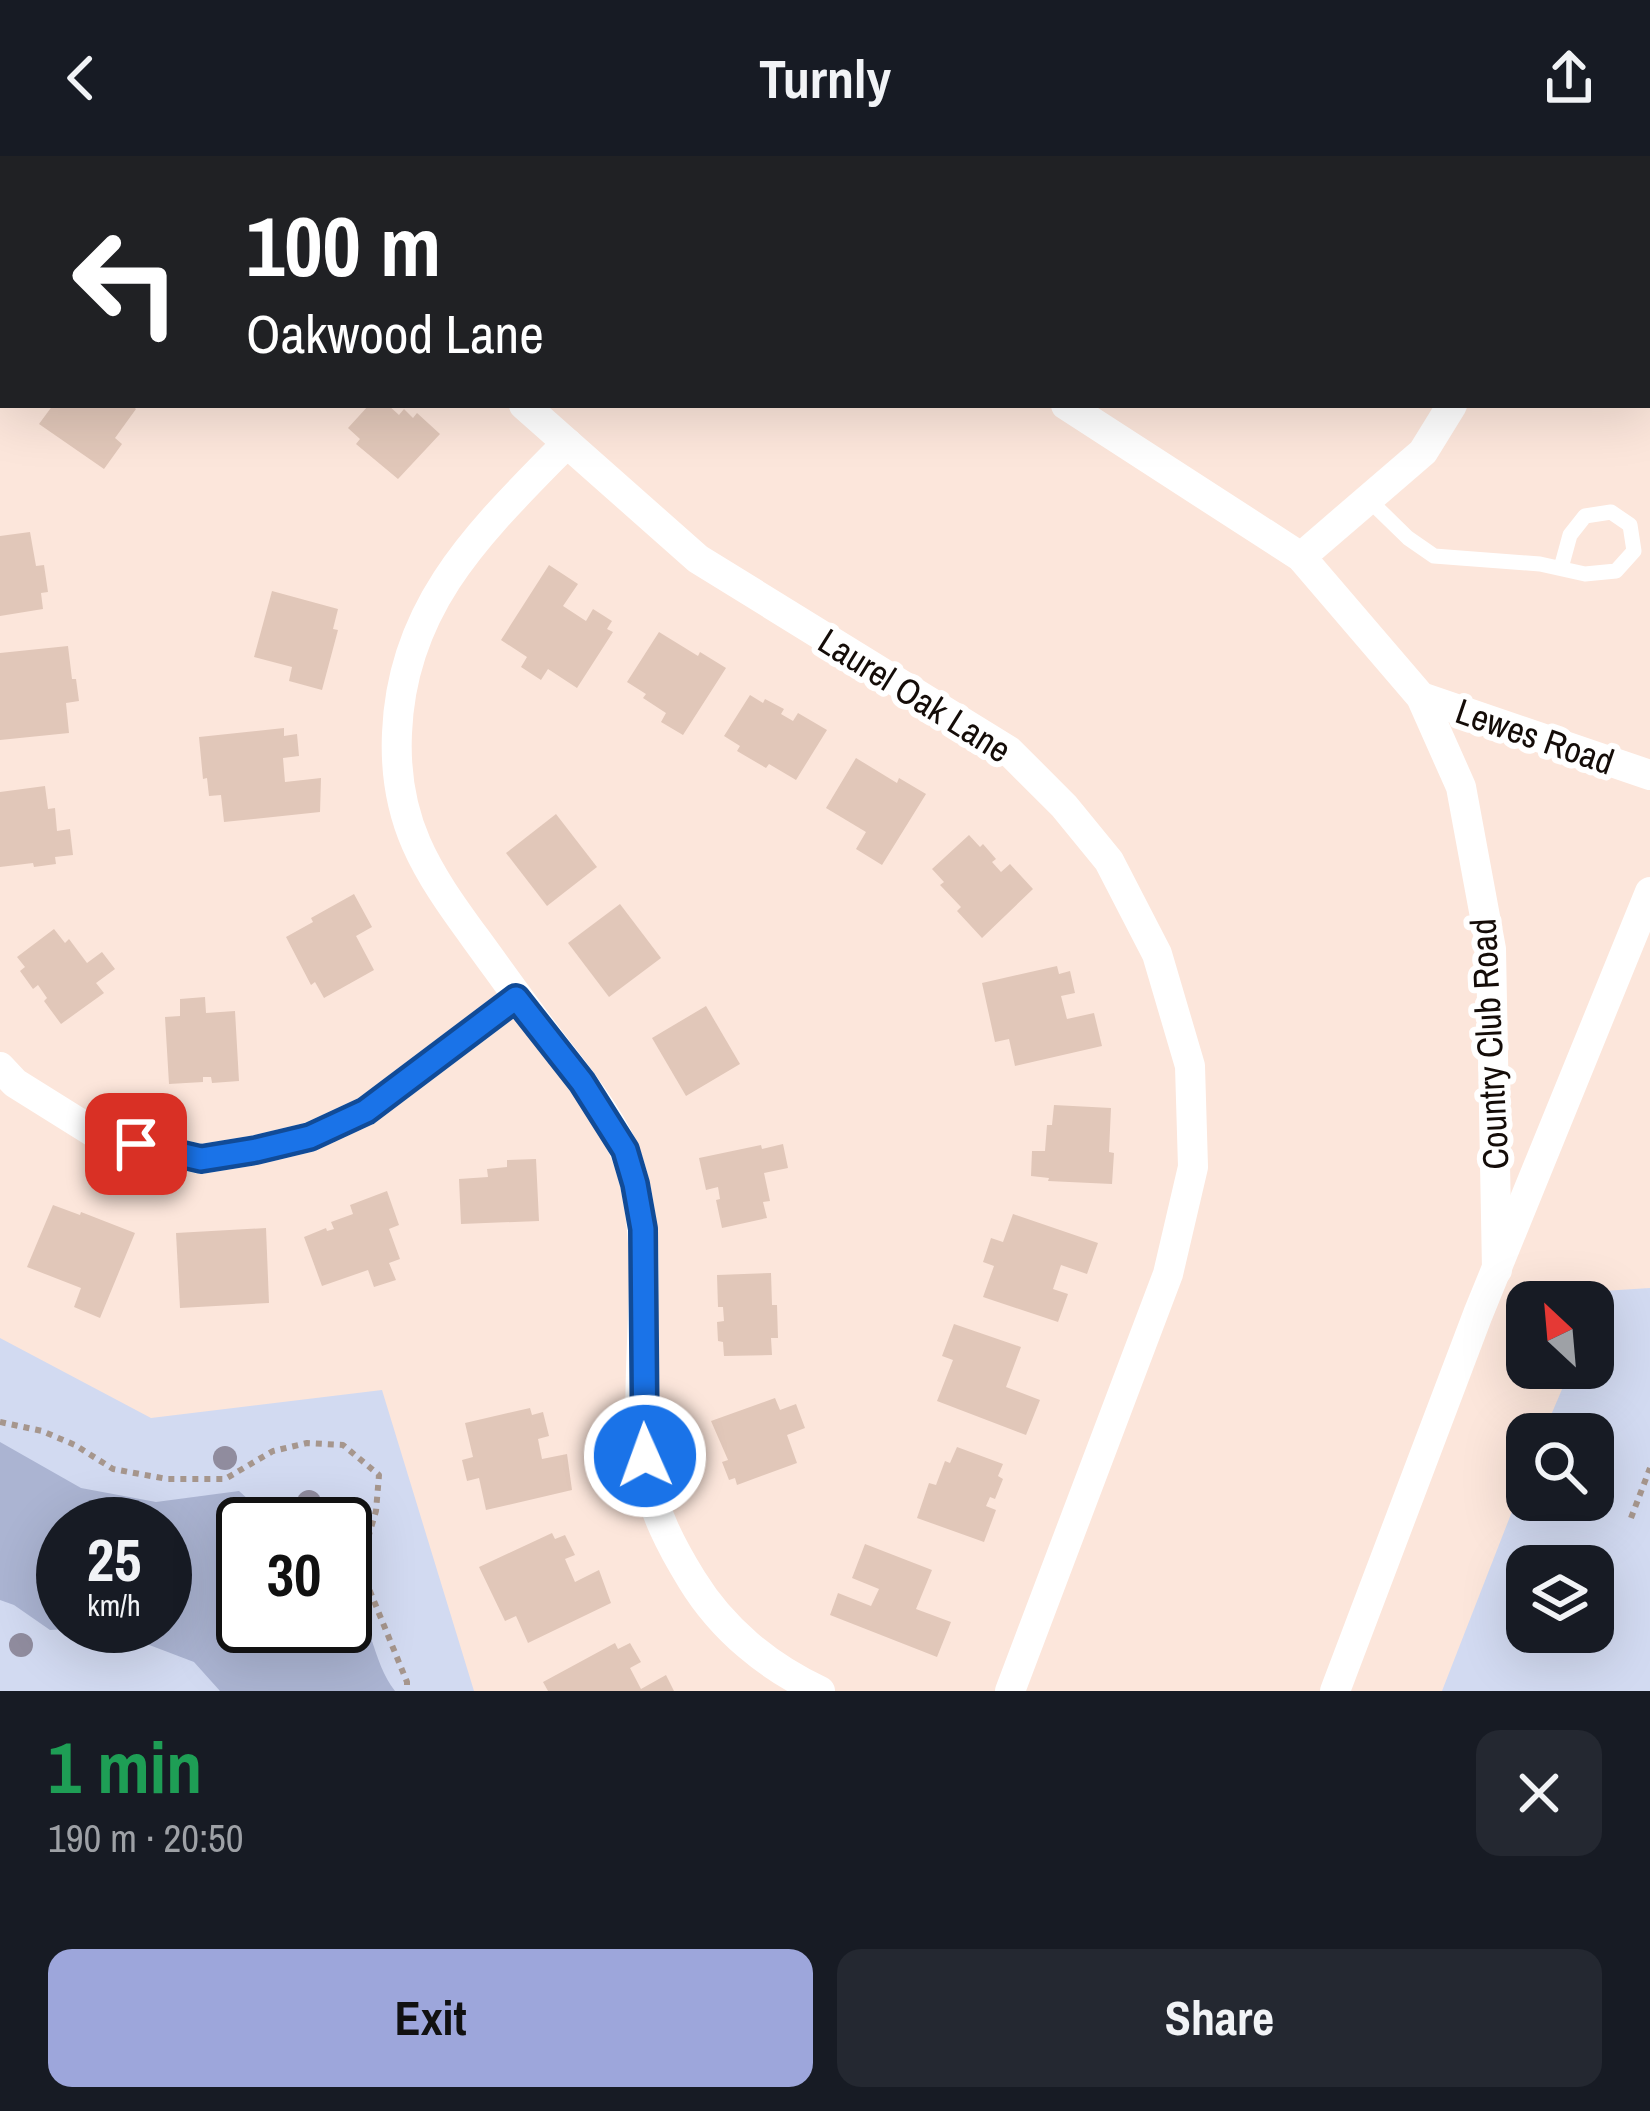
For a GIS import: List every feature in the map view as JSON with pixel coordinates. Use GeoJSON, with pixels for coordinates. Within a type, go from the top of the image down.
{"type":"FeatureCollection","features":[{"type":"Feature","properties":{"kind":"street","name":"Laurel Oak Lane"},"geometry":{"type":"LineString","coordinates":[[527,408],[698,559],[1010,751],[1109,861],[1157,954],[1190,1066],[1193,1167],[1168,1274],[1010,1691]]}},
{"type":"Feature","properties":{"kind":"street","name":"Country Club Road"},"geometry":{"type":"LineString","coordinates":[[1071,408],[1301,557],[1421,698],[1461,787],[1491,950],[1497,1270],[1335,1691]]}},
{"type":"Feature","properties":{"kind":"street"},"geometry":{"type":"LineString","coordinates":[[1301,557],[1423,452],[1450,408]]}},
{"type":"Feature","properties":{"kind":"street"},"geometry":{"type":"LineString","coordinates":[[567,443],[484,528],[426,614],[403,676],[397,732],[406,819],[439,890],[582,1082],[625,1150],[643,1229],[643,1431],[646,1472],[658,1516],[705,1602],[758,1656],[820,1691]]}},
{"type":"Feature","properties":{"kind":"street","name":"Lewes Road"},"geometry":{"type":"LineString","coordinates":[[1421,698],[1650,775]]}},
{"type":"Feature","properties":{"kind":"street"},"geometry":{"type":"LineString","coordinates":[[1497,1270],[1650,892]]}},
{"type":"Feature","properties":{"kind":"street"},"geometry":{"type":"LineString","coordinates":[[0,1067],[15,1083],[103,1138],[201,1159],[310,1137],[366,1111],[516,998]]}},
{"type":"Feature","properties":{"kind":"lane"},"geometry":{"type":"LineString","coordinates":[[1368,499],[1434,556],[1540,564],[1586,574],[1616,571],[1634,551],[1630,525],[1611,512],[1585,516],[1570,535],[1561,568]]}},
{"type":"Feature","properties":{"kind":"path"},"geometry":{"type":"LineString","coordinates":[[0,1422],[42,1431],[113,1469],[167,1479],[225,1479],[273,1451],[307,1443],[344,1445],[379,1475],[376,1511],[365,1548],[365,1579],[407,1691]]}},
{"type":"Feature","properties":{"kind":"path"},"geometry":{"type":"LineString","coordinates":[[1630,1518],[1650,1468]]}},
{"type":"Feature","properties":{"kind":"shaded area"},"geometry":{"type":"Polygon","coordinates":[[[1650,1288],[1650,1691],[1442,1691],[1508,1521],[1614,1521],[1614,1413],[1552,1413],[1562,1389],[1614,1389],[1614,1290],[1650,1288]]]}},
{"type":"Feature","properties":{"kind":"shaded area"},"geometry":{"type":"Polygon","coordinates":[[[0,1338],[151,1418],[382,1390],[474,1691],[0,1691],[0,1338]]]}},
{"type":"Feature","properties":{"kind":"shaded area"},"geometry":{"type":"Polygon","coordinates":[[[0,1442],[81,1488],[129,1497],[36,1497],[36,1620],[0,1600],[0,1442]]]}},
{"type":"Feature","properties":{"kind":"shaded area"},"geometry":{"type":"Polygon","coordinates":[[[239,1491],[246,1497],[216,1497],[216,1653],[372,1653],[372,1640],[395,1691],[220,1691],[194,1662],[170,1653],[192,1653],[192,1497],[239,1491]]]}},
{"type":"Feature","properties":{"kind":"building"},"geometry":{"type":"Polygon","coordinates":[[[51,408],[136,409],[115,438],[122,444],[104,469],[39,424],[51,408]]]}},
{"type":"Feature","properties":{"kind":"building"},"geometry":{"type":"Polygon","coordinates":[[[366,408],[391,408],[399,415],[404,409],[413,418],[417,413],[440,434],[398,479],[356,444],[360,439],[348,428],[366,408]]]}},
{"type":"Feature","properties":{"kind":"building"},"geometry":{"type":"Polygon","coordinates":[[[30,532],[36,566],[44,565],[48,592],[41,593],[43,609],[0,616],[0,536],[30,532]]]}},
{"type":"Feature","properties":{"kind":"building"},"geometry":{"type":"Polygon","coordinates":[[[549,565],[578,584],[563,606],[586,621],[593,609],[612,621],[607,629],[613,632],[577,688],[548,669],[541,680],[521,667],[527,657],[501,640],[549,565]]]}},
{"type":"Feature","properties":{"kind":"building"},"geometry":{"type":"Polygon","coordinates":[[[272,591],[338,609],[333,629],[338,630],[322,690],[289,681],[292,667],[254,657],[272,591]]]}},
{"type":"Feature","properties":{"kind":"building"},"geometry":{"type":"Polygon","coordinates":[[[659,632],[726,668],[683,735],[661,722],[666,713],[627,682],[659,632]]]}},
{"type":"Feature","properties":{"kind":"building"},"geometry":{"type":"Polygon","coordinates":[[[68,646],[79,701],[66,703],[69,733],[0,740],[0,653],[68,646]]]}},
{"type":"Feature","properties":{"kind":"building"},"geometry":{"type":"Polygon","coordinates":[[[750,695],[784,709],[781,714],[793,721],[798,713],[827,730],[796,780],[737,751],[740,746],[724,736],[750,695]]]}},
{"type":"Feature","properties":{"kind":"building"},"geometry":{"type":"Polygon","coordinates":[[[284,728],[284,736],[297,734],[299,756],[283,758],[285,782],[321,778],[320,812],[224,822],[221,795],[209,796],[207,778],[203,779],[199,737],[284,728]]]}},
{"type":"Feature","properties":{"kind":"building"},"geometry":{"type":"Polygon","coordinates":[[[856,758],[926,794],[882,865],[856,849],[866,832],[826,808],[856,758]]]}},
{"type":"Feature","properties":{"kind":"building"},"geometry":{"type":"Polygon","coordinates":[[[45,786],[48,809],[55,808],[57,831],[70,829],[73,855],[55,857],[56,864],[0,867],[0,792],[45,786]]]}},
{"type":"Feature","properties":{"kind":"building"},"geometry":{"type":"Polygon","coordinates":[[[556,814],[597,867],[547,906],[506,853],[556,814]]]}},
{"type":"Feature","properties":{"kind":"building"},"geometry":{"type":"Polygon","coordinates":[[[969,835],[996,859],[992,862],[1001,872],[1010,864],[1033,889],[982,938],[957,911],[961,907],[932,869],[969,835]]]}},
{"type":"Feature","properties":{"kind":"building"},"geometry":{"type":"Polygon","coordinates":[[[354,894],[372,927],[356,936],[374,970],[324,998],[315,982],[311,985],[286,937],[354,894]]]}},
{"type":"Feature","properties":{"kind":"building"},"geometry":{"type":"Polygon","coordinates":[[[620,904],[661,958],[609,997],[568,943],[620,904]]]}},
{"type":"Feature","properties":{"kind":"building"},"geometry":{"type":"Polygon","coordinates":[[[54,929],[65,943],[69,939],[87,963],[102,952],[115,969],[96,983],[104,993],[61,1024],[38,985],[33,989],[20,971],[25,967],[17,957],[54,929]]]}},
{"type":"Feature","properties":{"kind":"building"},"geometry":{"type":"Polygon","coordinates":[[[1057,966],[1059,974],[1070,971],[1075,993],[1061,996],[1067,1019],[1094,1013],[1102,1046],[1015,1066],[1009,1039],[995,1042],[982,983],[1057,966]]]}},
{"type":"Feature","properties":{"kind":"building"},"geometry":{"type":"Polygon","coordinates":[[[205,997],[206,1013],[235,1011],[239,1081],[212,1083],[211,1077],[203,1077],[203,1082],[169,1084],[165,1017],[180,1016],[180,999],[205,997]]]}},
{"type":"Feature","properties":{"kind":"building"},"geometry":{"type":"Polygon","coordinates":[[[706,1006],[740,1064],[686,1096],[652,1038],[706,1006]]]}},
{"type":"Feature","properties":{"kind":"building"},"geometry":{"type":"Polygon","coordinates":[[[1054,1105],[1111,1108],[1112,1184],[1031,1176],[1032,1151],[1045,1151],[1054,1105]]]}},
{"type":"Feature","properties":{"kind":"building"},"geometry":{"type":"Polygon","coordinates":[[[783,1144],[788,1168],[764,1173],[770,1201],[763,1202],[767,1218],[722,1228],[718,1187],[706,1190],[699,1158],[783,1144]]]}},
{"type":"Feature","properties":{"kind":"building"},"geometry":{"type":"Polygon","coordinates":[[[536,1159],[539,1221],[461,1224],[459,1179],[488,1177],[487,1169],[507,1167],[507,1160],[536,1159]]]}},
{"type":"Feature","properties":{"kind":"building"},"geometry":{"type":"Polygon","coordinates":[[[387,1191],[399,1225],[389,1229],[400,1259],[389,1263],[396,1280],[374,1287],[368,1270],[322,1286],[304,1237],[334,1229],[331,1222],[353,1214],[350,1205],[387,1191]]]}},
{"type":"Feature","properties":{"kind":"building"},"geometry":{"type":"Polygon","coordinates":[[[53,1205],[135,1233],[100,1318],[74,1307],[81,1288],[27,1267],[53,1205]]]}},
{"type":"Feature","properties":{"kind":"building"},"geometry":{"type":"Polygon","coordinates":[[[1013,1214],[1098,1243],[1087,1274],[1061,1265],[1053,1289],[1068,1294],[1058,1322],[983,1297],[994,1266],[983,1262],[991,1238],[1003,1242],[1013,1214]]]}},
{"type":"Feature","properties":{"kind":"building"},"geometry":{"type":"Polygon","coordinates":[[[266,1228],[269,1303],[180,1308],[176,1233],[266,1228]]]}},
{"type":"Feature","properties":{"kind":"building"},"geometry":{"type":"Polygon","coordinates":[[[771,1273],[778,1338],[771,1338],[772,1355],[724,1356],[723,1342],[718,1341],[717,1322],[724,1321],[723,1307],[718,1307],[717,1275],[771,1273]]]}},
{"type":"Feature","properties":{"kind":"building"},"geometry":{"type":"Polygon","coordinates":[[[954,1324],[1021,1347],[1006,1387],[1040,1400],[1026,1435],[937,1401],[953,1360],[942,1356],[954,1324]]]}},
{"type":"Feature","properties":{"kind":"building"},"geometry":{"type":"Polygon","coordinates":[[[775,1398],[780,1410],[796,1404],[805,1428],[787,1435],[797,1463],[737,1485],[735,1478],[729,1480],[722,1462],[728,1460],[711,1421],[775,1398]]]}},
{"type":"Feature","properties":{"kind":"building"},"geometry":{"type":"Polygon","coordinates":[[[530,1408],[532,1415],[543,1412],[549,1436],[538,1439],[542,1459],[567,1454],[572,1490],[486,1510],[479,1478],[467,1481],[462,1460],[473,1457],[465,1423],[530,1408]]]}},
{"type":"Feature","properties":{"kind":"building"},"geometry":{"type":"Polygon","coordinates":[[[957,1447],[1003,1464],[995,1499],[990,1497],[986,1506],[996,1510],[984,1542],[917,1518],[929,1483],[936,1485],[945,1461],[950,1463],[957,1447]]]}},
{"type":"Feature","properties":{"kind":"building"},"geometry":{"type":"Polygon","coordinates":[[[552,1533],[555,1539],[565,1535],[575,1555],[565,1559],[575,1582],[599,1570],[611,1603],[528,1643],[516,1616],[505,1621],[479,1567],[552,1533]]]}},
{"type":"Feature","properties":{"kind":"building"},"geometry":{"type":"Polygon","coordinates":[[[865,1544],[932,1570],[916,1609],[951,1622],[937,1657],[830,1615],[838,1593],[871,1606],[879,1589],[852,1578],[865,1544]]]}},
{"type":"Feature","properties":{"kind":"building"},"geometry":{"type":"Polygon","coordinates":[[[615,1643],[618,1649],[630,1643],[641,1662],[630,1668],[641,1689],[666,1675],[674,1691],[548,1691],[543,1682],[615,1643]]]}},
{"type":"Feature","properties":{"kind":"route"},"geometry":{"type":"LineString","coordinates":[[136,1144],[201,1159],[310,1137],[366,1111],[516,998],[582,1082],[625,1150],[635,1184],[643,1229],[645,1456]]}}]}
